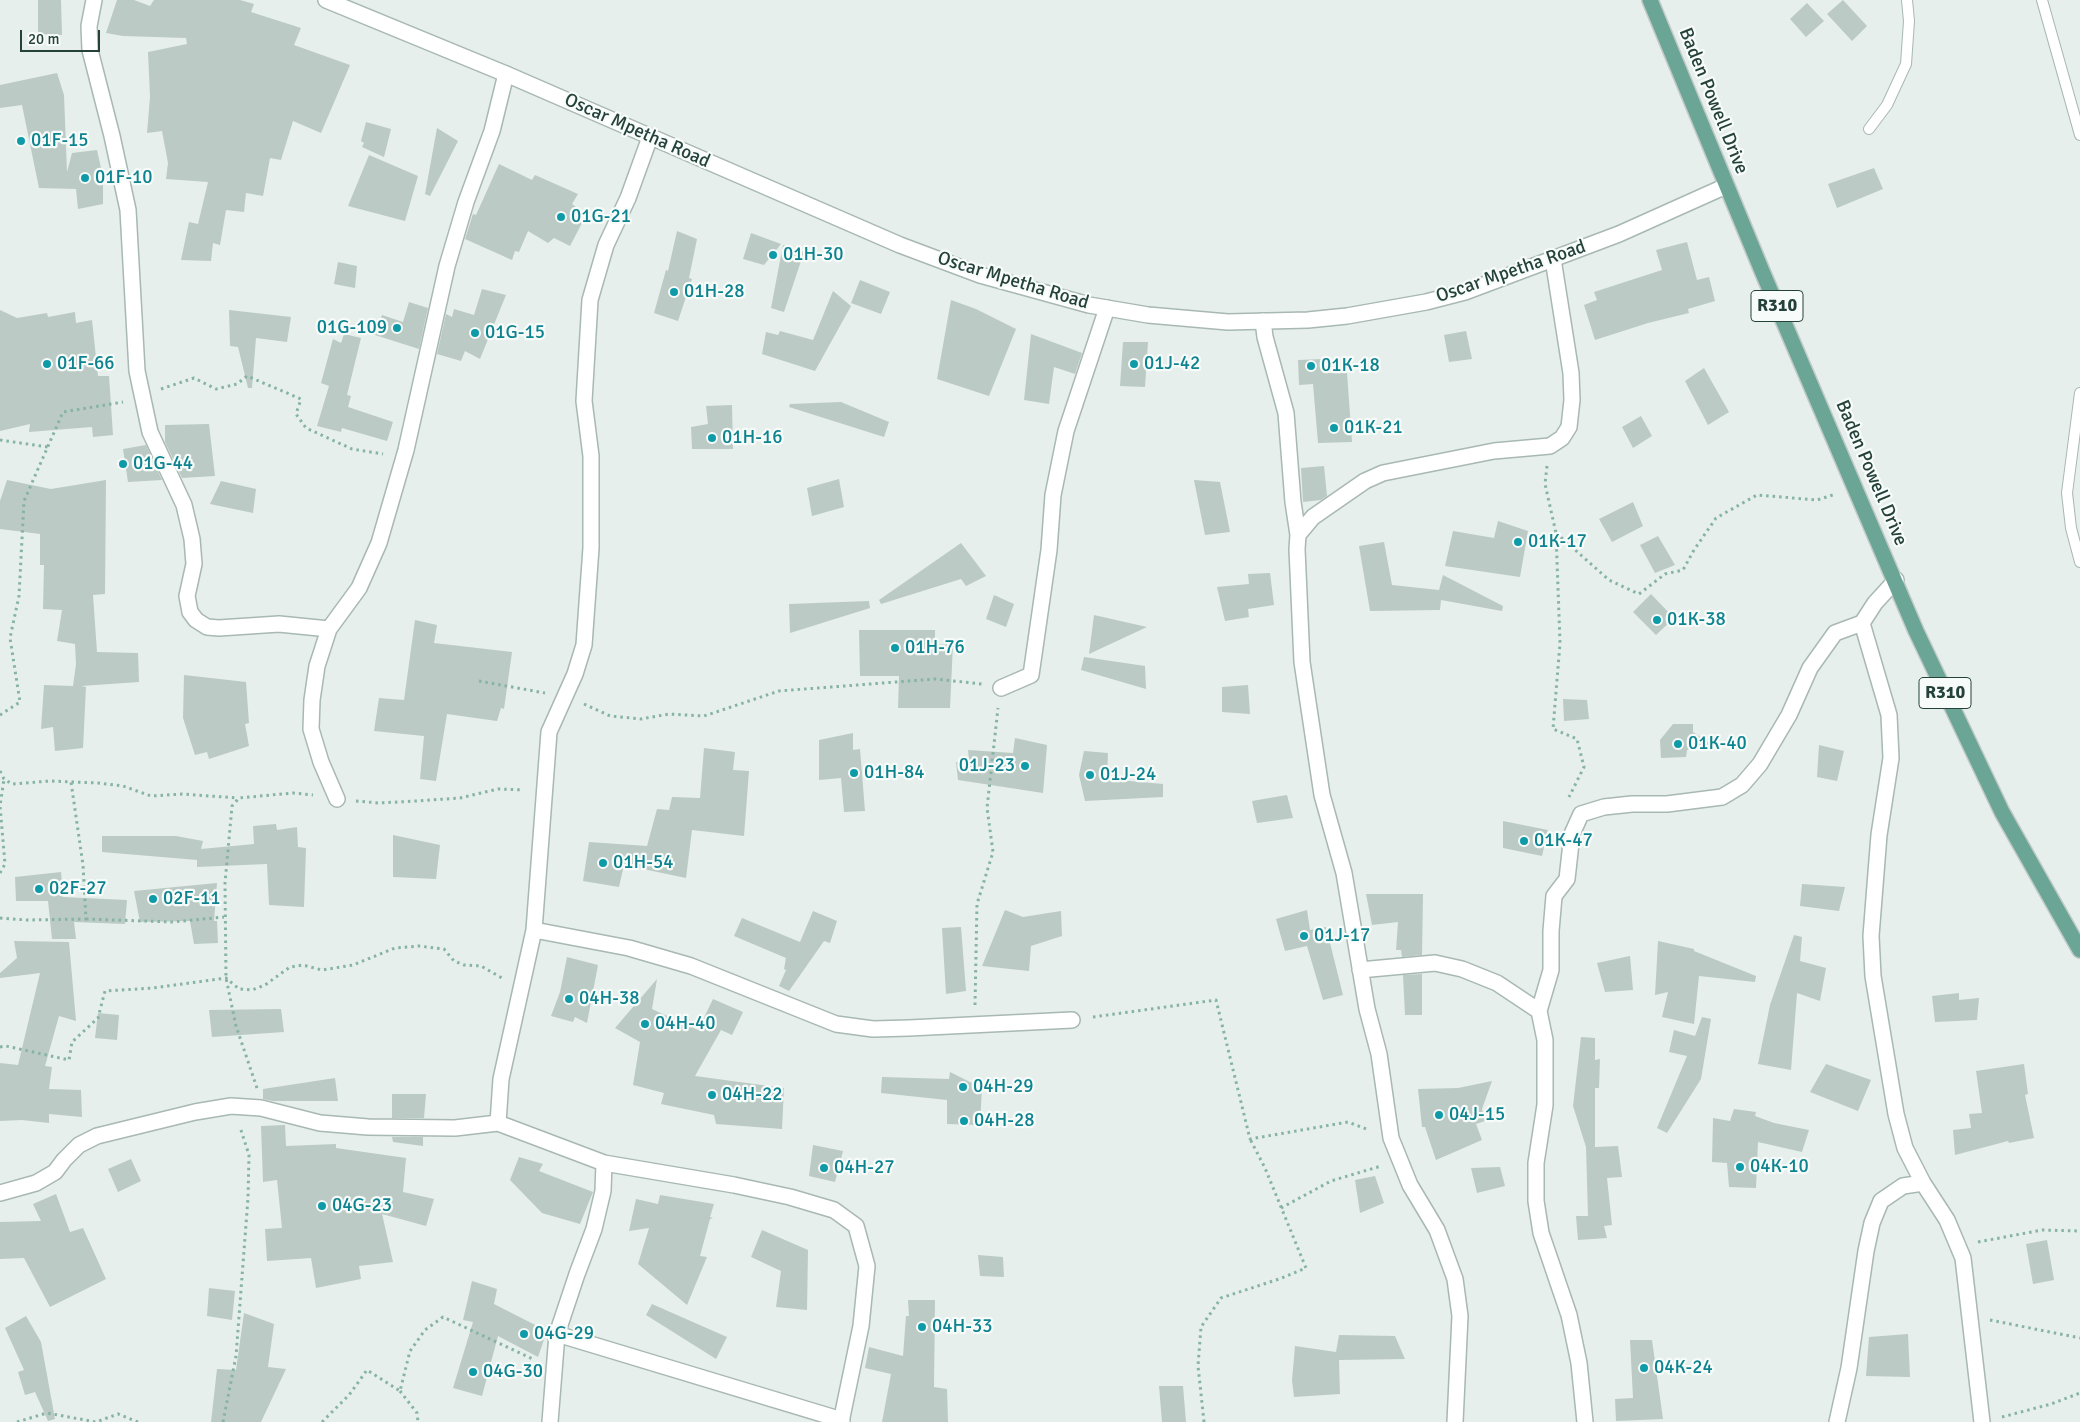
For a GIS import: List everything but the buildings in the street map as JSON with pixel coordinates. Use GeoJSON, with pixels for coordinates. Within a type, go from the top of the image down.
{"type":"FeatureCollection","features":[{"type":"Feature","properties":{"kind":"main road","name":"Baden Powell Drive"},"geometry":{"type":"LineString","coordinates":[[1650,0],[1726,186],[1896,580],[1916,631],[2002,812],[2080,950]]}},
{"type":"Feature","properties":{"kind":"street"},"geometry":{"type":"LineString","coordinates":[[94,0],[89,26],[90,50],[128,210],[137,371],[150,432],[184,505],[192,539],[194,564],[188,596],[190,612],[196,620],[207,627],[279,624],[329,629]]}},
{"type":"Feature","properties":{"kind":"street","name":"Oscar Mpetha Road"},"geometry":{"type":"LineString","coordinates":[[326,0],[506,74],[900,245],[980,275],[1107,308],[1148,315],[1228,322],[1308,320],[1347,316],[1426,302],[1465,292],[1619,234],[1726,186]]}},
{"type":"Feature","properties":{"kind":"street"},"geometry":{"type":"LineString","coordinates":[[337,799],[321,762],[312,729],[312,700],[317,666],[329,629],[359,588],[379,543],[406,450],[447,266],[466,202],[492,131],[506,74]]}},
{"type":"Feature","properties":{"kind":"street"},"geometry":{"type":"LineString","coordinates":[[498,1123],[501,1079],[534,930],[549,732],[575,674],[584,645],[591,548],[591,456],[584,401],[590,300],[606,245],[628,198],[650,137]]}},
{"type":"Feature","properties":{"kind":"street"},"geometry":{"type":"LineString","coordinates":[[1298,535],[1313,517],[1366,481],[1382,473],[1494,451],[1550,446],[1562,438],[1569,427],[1572,400],[1571,373],[1554,258]]}},
{"type":"Feature","properties":{"kind":"street"},"geometry":{"type":"LineString","coordinates":[[1001,688],[1031,675],[1049,550],[1053,496],[1058,468],[1066,431],[1107,308]]}},
{"type":"Feature","properties":{"kind":"street"},"geometry":{"type":"LineString","coordinates":[[1263,321],[1265,337],[1286,413],[1293,502],[1298,535],[1302,662],[1322,795],[1344,872],[1367,1009],[1379,1054],[1391,1138],[1410,1185],[1437,1230],[1455,1279],[1460,1316],[1455,1422]]}},
{"type":"Feature","properties":{"kind":"street"},"geometry":{"type":"LineString","coordinates":[[1585,1422],[1579,1363],[1569,1315],[1541,1233],[1536,1201],[1536,1163],[1545,1104],[1545,1040],[1539,1011],[1551,970],[1550,931],[1554,896],[1567,879],[1572,834],[1581,814],[1604,807],[1632,804],[1667,804],[1722,797],[1742,785],[1760,764],[1789,715],[1810,668],[1835,633],[1862,623],[1875,603],[1896,580]]}},
{"type":"Feature","properties":{"kind":"street"},"geometry":{"type":"LineString","coordinates":[[1862,623],[1890,715],[1891,758],[1879,835],[1871,936],[1873,976],[1896,1114],[1905,1148],[1947,1220],[1963,1258],[1982,1422]]}},
{"type":"Feature","properties":{"kind":"street"},"geometry":{"type":"LineString","coordinates":[[534,930],[629,948],[691,966],[836,1024],[873,1029],[1072,1020]]}},
{"type":"Feature","properties":{"kind":"street"},"geometry":{"type":"LineString","coordinates":[[1360,970],[1435,963],[1462,969],[1497,983],[1539,1011]]}},
{"type":"Feature","properties":{"kind":"street"},"geometry":{"type":"LineString","coordinates":[[0,1193],[36,1183],[55,1172],[79,1145],[97,1136],[195,1112],[231,1106],[261,1108],[320,1123],[368,1127],[455,1128],[498,1123],[604,1164],[734,1185],[790,1197],[834,1210],[856,1226],[867,1266],[861,1326],[842,1421],[557,1334]]}},
{"type":"Feature","properties":{"kind":"street"},"geometry":{"type":"LineString","coordinates":[[550,1422],[557,1334],[576,1274],[594,1228],[603,1191],[604,1164]]}},
{"type":"Feature","properties":{"kind":"street"},"geometry":{"type":"LineString","coordinates":[[1837,1422],[1849,1368],[1866,1251],[1872,1223],[1881,1201],[1903,1186],[1924,1183]]}},
{"type":"Feature","properties":{"kind":"lane"},"geometry":{"type":"LineString","coordinates":[[1869,129],[1888,105],[1906,64],[1909,21],[1907,0]]}},
{"type":"Feature","properties":{"kind":"lane"},"geometry":{"type":"LineString","coordinates":[[2042,0],[2080,135]]}},
{"type":"Feature","properties":{"kind":"lane"},"geometry":{"type":"LineString","coordinates":[[2080,393],[2068,493],[2070,528],[2080,562]]}},
{"type":"Feature","properties":{"kind":"path"},"geometry":{"type":"LineString","coordinates":[[0,716],[20,702],[10,638],[19,596],[24,500],[63,412],[143,399],[159,390],[194,378],[216,389],[237,384],[247,376],[301,399],[296,414],[306,428],[314,432],[352,449],[388,454],[406,450]]}},
{"type":"Feature","properties":{"kind":"path"},"geometry":{"type":"LineString","coordinates":[[0,440],[48,447]]}},
{"type":"Feature","properties":{"kind":"path"},"geometry":{"type":"LineString","coordinates":[[1550,446],[1546,484],[1556,533],[1560,643],[1553,729],[1577,739],[1584,767],[1569,796],[1572,834]]}},
{"type":"Feature","properties":{"kind":"path"},"geometry":{"type":"LineString","coordinates":[[1556,533],[1609,580],[1639,594],[1665,574],[1683,570],[1716,518],[1758,495],[1817,500],[1856,487]]}},
{"type":"Feature","properties":{"kind":"path"},"geometry":{"type":"LineString","coordinates":[[479,682],[564,696],[610,716],[641,719],[670,714],[704,716],[779,691],[934,679],[986,684],[1001,688],[986,808],[993,852],[977,904],[973,1025]]}},
{"type":"Feature","properties":{"kind":"path"},"geometry":{"type":"LineString","coordinates":[[0,771],[4,779],[12,784],[50,781],[123,786],[151,796],[182,794],[239,798],[293,792],[379,803],[460,798],[498,788],[546,791]]}},
{"type":"Feature","properties":{"kind":"path"},"geometry":{"type":"LineString","coordinates":[[0,873],[5,864],[0,806],[4,779]]}},
{"type":"Feature","properties":{"kind":"path"},"geometry":{"type":"LineString","coordinates":[[71,782],[83,865],[86,919]]}},
{"type":"Feature","properties":{"kind":"path"},"geometry":{"type":"LineString","coordinates":[[239,798],[232,806],[228,841],[224,917],[226,978],[236,1026],[256,1084],[261,1108]]}},
{"type":"Feature","properties":{"kind":"path"},"geometry":{"type":"LineString","coordinates":[[0,918],[173,922],[224,917]]}},
{"type":"Feature","properties":{"kind":"path"},"geometry":{"type":"LineString","coordinates":[[0,1047],[6,1046],[68,1060],[72,1042],[98,1018],[105,991],[153,988],[226,978],[239,989],[252,990],[266,985],[290,967],[303,965],[322,970],[352,965],[395,948],[419,946],[444,949],[454,961],[464,965],[481,966],[507,980],[523,983]]}},
{"type":"Feature","properties":{"kind":"path"},"geometry":{"type":"LineString","coordinates":[[1072,1020],[1216,1000],[1250,1139],[1306,1268],[1221,1298],[1201,1327],[1198,1366],[1204,1422]]}},
{"type":"Feature","properties":{"kind":"path"},"geometry":{"type":"LineString","coordinates":[[223,1422],[236,1356],[248,1198],[249,1154],[231,1106]]}},
{"type":"Feature","properties":{"kind":"path"},"geometry":{"type":"LineString","coordinates":[[1250,1139],[1348,1122],[1391,1138]]}},
{"type":"Feature","properties":{"kind":"path"},"geometry":{"type":"LineString","coordinates":[[1281,1208],[1331,1181],[1377,1168],[1399,1159]]}},
{"type":"Feature","properties":{"kind":"path"},"geometry":{"type":"LineString","coordinates":[[1958,1246],[2042,1230],[2080,1231]]}},
{"type":"Feature","properties":{"kind":"path"},"geometry":{"type":"LineString","coordinates":[[400,1391],[410,1351],[425,1330],[443,1317],[536,1361],[554,1378]]}},
{"type":"Feature","properties":{"kind":"path"},"geometry":{"type":"LineString","coordinates":[[1970,1318],[2007,1322],[2080,1338]]}},
{"type":"Feature","properties":{"kind":"path"},"geometry":{"type":"LineString","coordinates":[[322,1422],[349,1395],[367,1370],[400,1391],[417,1413],[418,1422]]}},
{"type":"Feature","properties":{"kind":"path"},"geometry":{"type":"LineString","coordinates":[[1982,1422],[2051,1404],[2080,1393]]}},
{"type":"Feature","properties":{"kind":"path"},"geometry":{"type":"LineString","coordinates":[[17,1422],[48,1413],[96,1422],[118,1414],[138,1422]]}},
{"type":"Feature","properties":{"kind":"path"},"geometry":{"type":"LineString","coordinates":[[69,1417],[69,1422]]}},
{"type":"Feature","properties":{"kind":"place","name":"01F-15"},"geometry":{"type":"Point","coordinates":[21,141]}},
{"type":"Feature","properties":{"kind":"place","name":"01F-10"},"geometry":{"type":"Point","coordinates":[85,178]}},
{"type":"Feature","properties":{"kind":"place","name":"01G-21"},"geometry":{"type":"Point","coordinates":[561,217]}},
{"type":"Feature","properties":{"kind":"place","name":"01H-30"},"geometry":{"type":"Point","coordinates":[773,255]}},
{"type":"Feature","properties":{"kind":"place","name":"01H-28"},"geometry":{"type":"Point","coordinates":[674,292]}},
{"type":"Feature","properties":{"kind":"place","name":"01G-109"},"geometry":{"type":"Point","coordinates":[397,328]}},
{"type":"Feature","properties":{"kind":"place","name":"01G-15"},"geometry":{"type":"Point","coordinates":[475,333]}},
{"type":"Feature","properties":{"kind":"place","name":"01F-66"},"geometry":{"type":"Point","coordinates":[47,364]}},
{"type":"Feature","properties":{"kind":"place","name":"01J-42"},"geometry":{"type":"Point","coordinates":[1134,364]}},
{"type":"Feature","properties":{"kind":"place","name":"01K-18"},"geometry":{"type":"Point","coordinates":[1311,366]}},
{"type":"Feature","properties":{"kind":"place","name":"01K-21"},"geometry":{"type":"Point","coordinates":[1334,428]}},
{"type":"Feature","properties":{"kind":"place","name":"01H-16"},"geometry":{"type":"Point","coordinates":[712,438]}},
{"type":"Feature","properties":{"kind":"place","name":"01G-44"},"geometry":{"type":"Point","coordinates":[123,464]}},
{"type":"Feature","properties":{"kind":"place","name":"01K-17"},"geometry":{"type":"Point","coordinates":[1518,542]}},
{"type":"Feature","properties":{"kind":"place","name":"01K-38"},"geometry":{"type":"Point","coordinates":[1657,620]}},
{"type":"Feature","properties":{"kind":"place","name":"01H-76"},"geometry":{"type":"Point","coordinates":[895,648]}},
{"type":"Feature","properties":{"kind":"place","name":"01K-40"},"geometry":{"type":"Point","coordinates":[1678,744]}},
{"type":"Feature","properties":{"kind":"place","name":"01J-23"},"geometry":{"type":"Point","coordinates":[1025,766]}},
{"type":"Feature","properties":{"kind":"place","name":"01H-84"},"geometry":{"type":"Point","coordinates":[854,773]}},
{"type":"Feature","properties":{"kind":"place","name":"01J-24"},"geometry":{"type":"Point","coordinates":[1090,775]}},
{"type":"Feature","properties":{"kind":"place","name":"01K-47"},"geometry":{"type":"Point","coordinates":[1524,841]}},
{"type":"Feature","properties":{"kind":"place","name":"01H-54"},"geometry":{"type":"Point","coordinates":[603,863]}},
{"type":"Feature","properties":{"kind":"place","name":"02F-27"},"geometry":{"type":"Point","coordinates":[39,889]}},
{"type":"Feature","properties":{"kind":"place","name":"02F-11"},"geometry":{"type":"Point","coordinates":[153,899]}},
{"type":"Feature","properties":{"kind":"place","name":"01J-17"},"geometry":{"type":"Point","coordinates":[1304,936]}},
{"type":"Feature","properties":{"kind":"place","name":"04H-38"},"geometry":{"type":"Point","coordinates":[569,999]}},
{"type":"Feature","properties":{"kind":"place","name":"04H-40"},"geometry":{"type":"Point","coordinates":[645,1024]}},
{"type":"Feature","properties":{"kind":"place","name":"04H-29"},"geometry":{"type":"Point","coordinates":[963,1087]}},
{"type":"Feature","properties":{"kind":"place","name":"04H-22"},"geometry":{"type":"Point","coordinates":[712,1095]}},
{"type":"Feature","properties":{"kind":"place","name":"04J-15"},"geometry":{"type":"Point","coordinates":[1439,1115]}},
{"type":"Feature","properties":{"kind":"place","name":"04H-28"},"geometry":{"type":"Point","coordinates":[964,1121]}},
{"type":"Feature","properties":{"kind":"place","name":"04K-10"},"geometry":{"type":"Point","coordinates":[1740,1167]}},
{"type":"Feature","properties":{"kind":"place","name":"04H-27"},"geometry":{"type":"Point","coordinates":[824,1168]}},
{"type":"Feature","properties":{"kind":"place","name":"04G-23"},"geometry":{"type":"Point","coordinates":[322,1206]}},
{"type":"Feature","properties":{"kind":"place","name":"04H-33"},"geometry":{"type":"Point","coordinates":[922,1327]}},
{"type":"Feature","properties":{"kind":"place","name":"04G-29"},"geometry":{"type":"Point","coordinates":[524,1334]}},
{"type":"Feature","properties":{"kind":"place","name":"04K-24"},"geometry":{"type":"Point","coordinates":[1644,1368]}},
{"type":"Feature","properties":{"kind":"place","name":"04G-30"},"geometry":{"type":"Point","coordinates":[473,1372]}}]}
